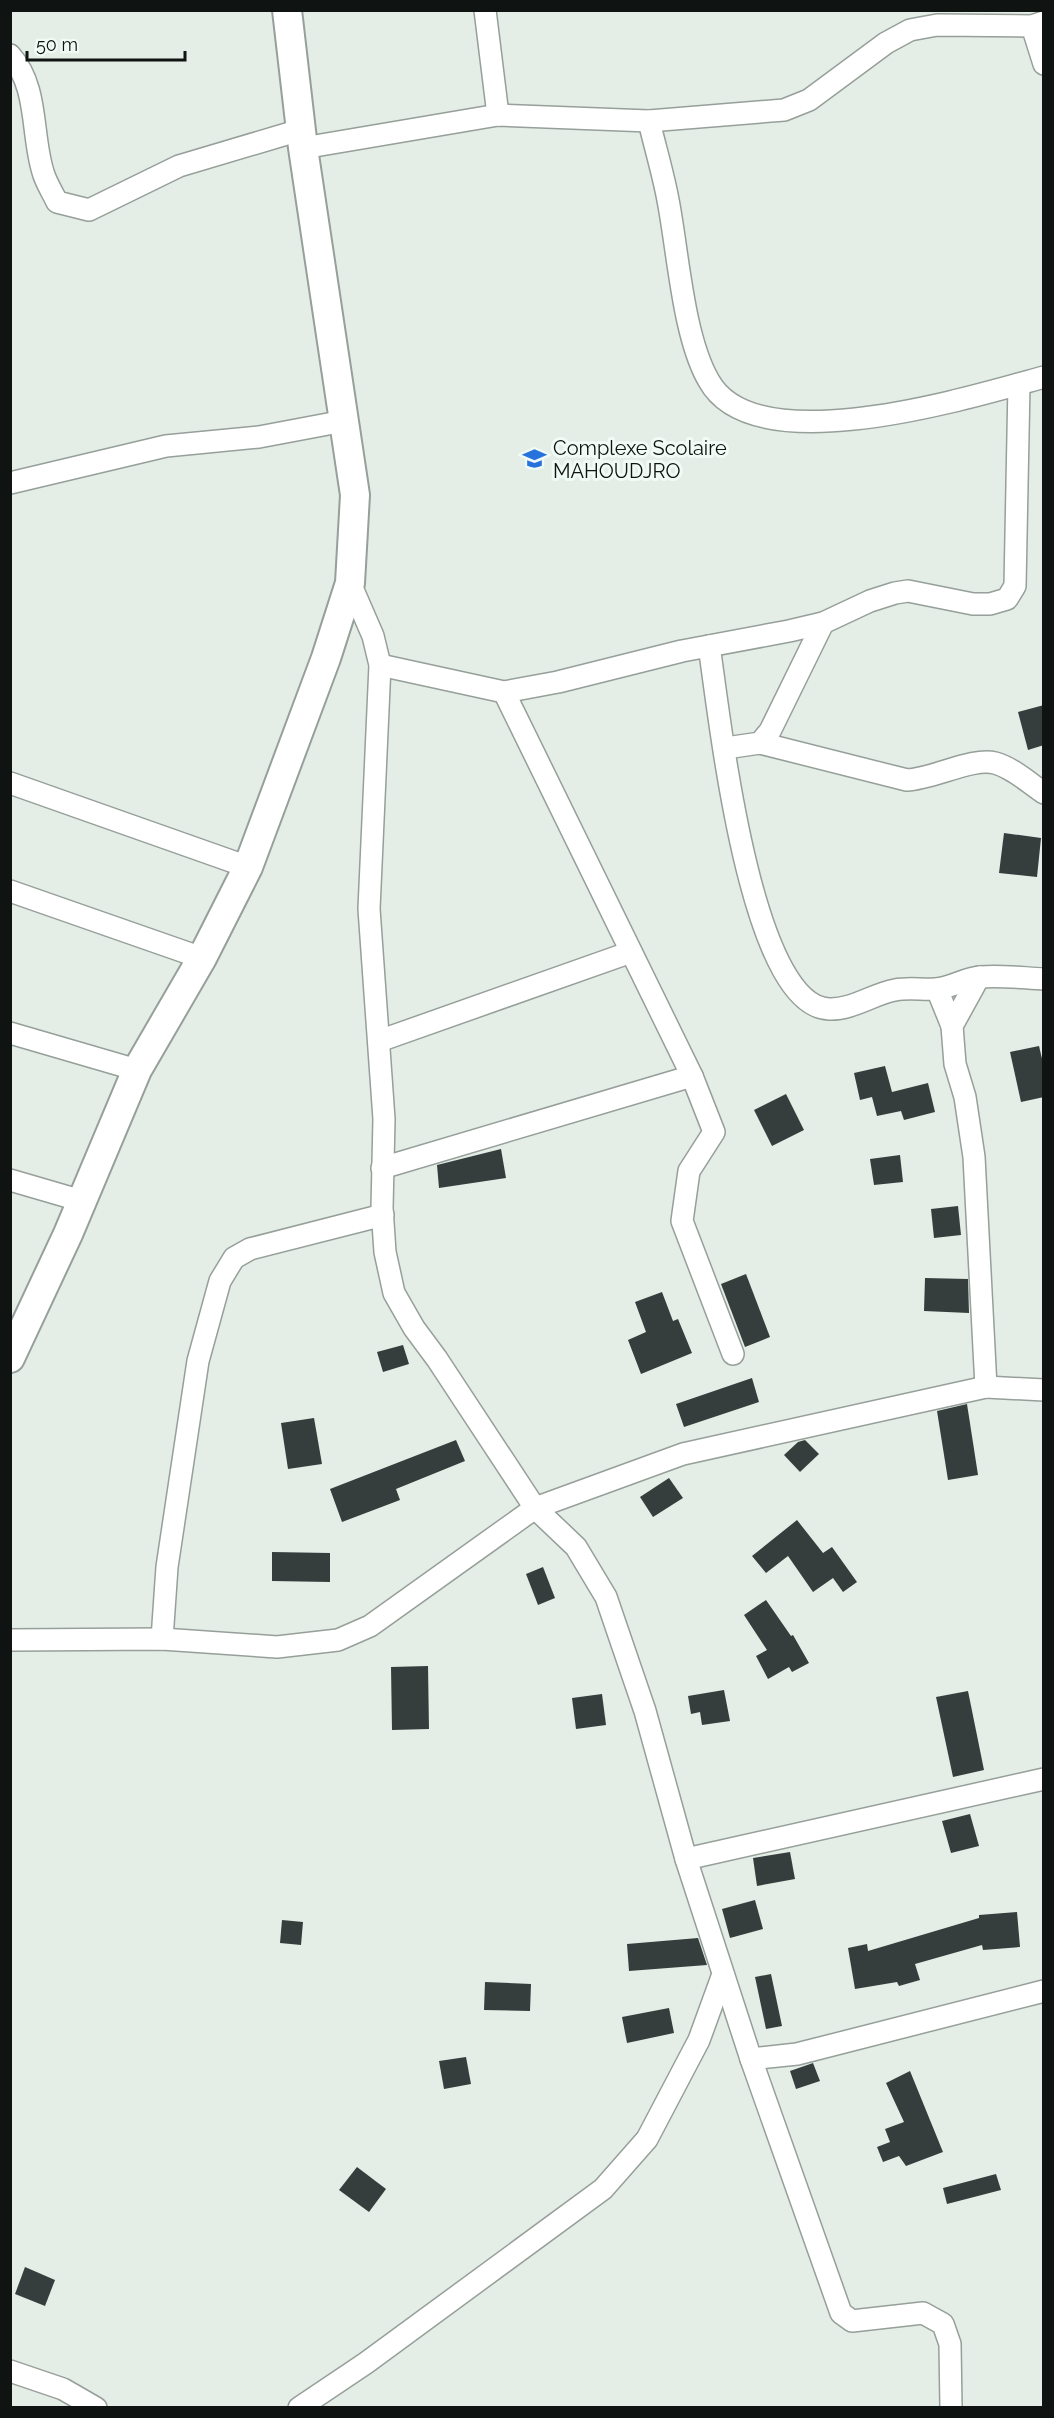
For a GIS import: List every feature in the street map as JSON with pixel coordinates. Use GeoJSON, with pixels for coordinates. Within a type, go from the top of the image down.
{"type":"FeatureCollection","features":[{"type":"Feature","properties":{"kind":"street"},"geometry":{"type":"LineString","coordinates":[[10,1358],[82,1201],[137,1070],[202,958],[248,867],[351,583],[355,495],[302,139],[287,10]]}},
{"type":"Feature","properties":{"kind":"street"},"geometry":{"type":"LineString","coordinates":[[485,10],[498,115]]}},
{"type":"Feature","properties":{"kind":"street"},"geometry":{"type":"LineString","coordinates":[[10,55],[21,67],[29,91],[43,173],[57,202],[89,210],[179,166],[302,139],[498,115],[649,121],[784,110],[809,100],[886,44],[910,30],[937,25],[1038,24],[1044,63]]}},
{"type":"Feature","properties":{"kind":"street"},"geometry":{"type":"LineString","coordinates":[[649,121],[668,199],[682,286],[695,343],[708,380],[719,397],[742,411],[787,422],[928,409],[1044,377]]}},
{"type":"Feature","properties":{"kind":"street"},"geometry":{"type":"LineString","coordinates":[[380,665],[504,692],[558,682],[709,646],[760,638],[823,622],[870,601],[908,591],[973,604],[990,604],[1007,599],[1015,586],[1019,384]]}},
{"type":"Feature","properties":{"kind":"street"},"geometry":{"type":"LineString","coordinates":[[10,483],[166,446],[259,437],[344,421]]}},
{"type":"Feature","properties":{"kind":"street"},"geometry":{"type":"LineString","coordinates":[[351,583],[374,636],[380,665],[369,909],[384,1119],[382,1168],[385,1252],[394,1293],[414,1328],[535,1508],[576,1547],[606,1597],[645,1711],[686,1859],[723,1974],[841,2313],[852,2321],[923,2313],[943,2324],[950,2344],[951,2408]]}},
{"type":"Feature","properties":{"kind":"street"},"geometry":{"type":"LineString","coordinates":[[760,743],[779,713],[823,622]]}},
{"type":"Feature","properties":{"kind":"street"},"geometry":{"type":"LineString","coordinates":[[709,646],[741,843],[752,888],[769,943],[783,972],[797,990],[812,1003],[828,1009],[846,1007],[894,990],[919,987],[937,989],[979,977],[1044,979]]}},
{"type":"Feature","properties":{"kind":"street"},"geometry":{"type":"LineString","coordinates":[[504,692],[692,1076],[714,1132],[689,1171],[682,1221],[734,1354]]}},
{"type":"Feature","properties":{"kind":"street"},"geometry":{"type":"LineString","coordinates":[[726,748],[760,743],[907,780],[921,780],[979,764],[993,763],[1011,771],[1044,793]]}},
{"type":"Feature","properties":{"kind":"street"},"geometry":{"type":"LineString","coordinates":[[10,783],[248,867]]}},
{"type":"Feature","properties":{"kind":"street"},"geometry":{"type":"LineString","coordinates":[[10,891],[202,958]]}},
{"type":"Feature","properties":{"kind":"street"},"geometry":{"type":"LineString","coordinates":[[379,1041],[632,952]]}},
{"type":"Feature","properties":{"kind":"street"},"geometry":{"type":"LineString","coordinates":[[952,1026],[979,977]]}},
{"type":"Feature","properties":{"kind":"street"},"geometry":{"type":"LineString","coordinates":[[937,989],[952,1026],[955,1064],[965,1097],[974,1157],[986,1387]]}},
{"type":"Feature","properties":{"kind":"street"},"geometry":{"type":"LineString","coordinates":[[10,1033],[137,1070]]}},
{"type":"Feature","properties":{"kind":"street"},"geometry":{"type":"LineString","coordinates":[[382,1168],[692,1076]]}},
{"type":"Feature","properties":{"kind":"street"},"geometry":{"type":"LineString","coordinates":[[10,1180],[82,1201]]}},
{"type":"Feature","properties":{"kind":"street"},"geometry":{"type":"LineString","coordinates":[[162,1639],[167,1567],[198,1361],[220,1281],[234,1258],[250,1249],[383,1215]]}},
{"type":"Feature","properties":{"kind":"street"},"geometry":{"type":"LineString","coordinates":[[10,1640],[162,1639],[277,1647],[338,1641],[370,1626],[535,1508],[683,1454],[986,1387],[1044,1390]]}},
{"type":"Feature","properties":{"kind":"street"},"geometry":{"type":"LineString","coordinates":[[686,1859],[1044,1779]]}},
{"type":"Feature","properties":{"kind":"street"},"geometry":{"type":"LineString","coordinates":[[299,2408],[366,2363],[603,2189],[647,2139],[699,2040],[723,1974]]}},
{"type":"Feature","properties":{"kind":"street"},"geometry":{"type":"LineString","coordinates":[[751,2059],[797,2054],[1044,1991]]}},
{"type":"Feature","properties":{"kind":"street"},"geometry":{"type":"LineString","coordinates":[[10,2371],[63,2389],[96,2408]]}},
{"type":"Feature","properties":{"kind":"building"},"geometry":{"type":"Polygon","coordinates":[[[1044,705],[1044,745],[1028,750],[1018,712],[1044,705]]]}},
{"type":"Feature","properties":{"kind":"building"},"geometry":{"type":"Polygon","coordinates":[[[1004,833],[1041,838],[1037,877],[999,873],[1004,833]]]}},
{"type":"Feature","properties":{"kind":"building"},"geometry":{"type":"Polygon","coordinates":[[[1039,1046],[1044,1067],[1044,1097],[1021,1102],[1010,1052],[1039,1046]]]}},
{"type":"Feature","properties":{"kind":"building"},"geometry":{"type":"Polygon","coordinates":[[[885,1066],[892,1092],[928,1083],[935,1112],[904,1120],[901,1111],[877,1116],[872,1097],[860,1100],[854,1073],[885,1066]]]}},
{"type":"Feature","properties":{"kind":"building"},"geometry":{"type":"Polygon","coordinates":[[[786,1094],[804,1130],[772,1146],[754,1110],[786,1094]]]}},
{"type":"Feature","properties":{"kind":"building"},"geometry":{"type":"Polygon","coordinates":[[[501,1149],[506,1178],[439,1188],[437,1165],[501,1149]]]}},
{"type":"Feature","properties":{"kind":"building"},"geometry":{"type":"Polygon","coordinates":[[[900,1155],[903,1182],[874,1185],[870,1159],[900,1155]]]}},
{"type":"Feature","properties":{"kind":"building"},"geometry":{"type":"Polygon","coordinates":[[[958,1206],[961,1235],[934,1238],[931,1209],[958,1206]]]}},
{"type":"Feature","properties":{"kind":"building"},"geometry":{"type":"Polygon","coordinates":[[[746,1274],[770,1337],[745,1347],[721,1284],[746,1274]]]}},
{"type":"Feature","properties":{"kind":"building"},"geometry":{"type":"Polygon","coordinates":[[[925,1278],[968,1279],[969,1313],[924,1311],[925,1278]]]}},
{"type":"Feature","properties":{"kind":"building"},"geometry":{"type":"Polygon","coordinates":[[[662,1292],[673,1321],[678,1319],[692,1353],[641,1374],[628,1340],[646,1332],[635,1302],[662,1292]]]}},
{"type":"Feature","properties":{"kind":"building"},"geometry":{"type":"Polygon","coordinates":[[[403,1345],[409,1364],[383,1372],[377,1352],[403,1345]]]}},
{"type":"Feature","properties":{"kind":"building"},"geometry":{"type":"Polygon","coordinates":[[[752,1378],[759,1402],[684,1427],[676,1404],[752,1378]]]}},
{"type":"Feature","properties":{"kind":"building"},"geometry":{"type":"Polygon","coordinates":[[[967,1404],[978,1475],[948,1480],[937,1411],[967,1404]]]}},
{"type":"Feature","properties":{"kind":"building"},"geometry":{"type":"Polygon","coordinates":[[[314,1418],[322,1464],[288,1469],[281,1423],[314,1418]]]}},
{"type":"Feature","properties":{"kind":"building"},"geometry":{"type":"Polygon","coordinates":[[[456,1440],[465,1461],[396,1489],[400,1500],[342,1522],[330,1489],[456,1440]]]}},
{"type":"Feature","properties":{"kind":"building"},"geometry":{"type":"Polygon","coordinates":[[[805,1440],[819,1454],[800,1472],[784,1455],[798,1442],[805,1440]]]}},
{"type":"Feature","properties":{"kind":"building"},"geometry":{"type":"Polygon","coordinates":[[[669,1478],[683,1498],[653,1517],[640,1497],[669,1478]]]}},
{"type":"Feature","properties":{"kind":"building"},"geometry":{"type":"Polygon","coordinates":[[[797,1520],[823,1553],[832,1547],[857,1582],[843,1592],[833,1578],[813,1592],[788,1556],[766,1573],[752,1556],[797,1520]]]}},
{"type":"Feature","properties":{"kind":"building"},"geometry":{"type":"Polygon","coordinates":[[[272,1552],[330,1553],[330,1582],[272,1581],[272,1552]]]}},
{"type":"Feature","properties":{"kind":"building"},"geometry":{"type":"Polygon","coordinates":[[[543,1567],[555,1598],[538,1605],[526,1574],[543,1567]]]}},
{"type":"Feature","properties":{"kind":"building"},"geometry":{"type":"Polygon","coordinates":[[[766,1600],[791,1636],[793,1635],[809,1663],[792,1672],[789,1667],[768,1679],[756,1656],[767,1650],[744,1615],[766,1600]]]}},
{"type":"Feature","properties":{"kind":"building"},"geometry":{"type":"Polygon","coordinates":[[[428,1666],[429,1729],[392,1730],[391,1667],[428,1666]]]}},
{"type":"Feature","properties":{"kind":"building"},"geometry":{"type":"Polygon","coordinates":[[[724,1690],[730,1721],[702,1725],[700,1712],[691,1714],[688,1696],[724,1690]]]}},
{"type":"Feature","properties":{"kind":"building"},"geometry":{"type":"Polygon","coordinates":[[[968,1691],[984,1770],[953,1777],[936,1697],[968,1691]]]}},
{"type":"Feature","properties":{"kind":"building"},"geometry":{"type":"Polygon","coordinates":[[[602,1694],[606,1725],[576,1729],[572,1698],[602,1694]]]}},
{"type":"Feature","properties":{"kind":"building"},"geometry":{"type":"Polygon","coordinates":[[[970,1814],[979,1846],[951,1853],[942,1821],[970,1814]]]}},
{"type":"Feature","properties":{"kind":"building"},"geometry":{"type":"Polygon","coordinates":[[[790,1852],[795,1879],[757,1886],[753,1858],[790,1852]]]}},
{"type":"Feature","properties":{"kind":"building"},"geometry":{"type":"Polygon","coordinates":[[[755,1900],[763,1929],[730,1938],[722,1909],[755,1900]]]}},
{"type":"Feature","properties":{"kind":"building"},"geometry":{"type":"Polygon","coordinates":[[[1017,1912],[1020,1947],[983,1950],[982,1945],[915,1964],[920,1980],[899,1986],[897,1982],[855,1989],[848,1948],[867,1944],[868,1951],[979,1918],[979,1915],[1017,1912]]]}},
{"type":"Feature","properties":{"kind":"building"},"geometry":{"type":"Polygon","coordinates":[[[282,1920],[303,1922],[301,1945],[280,1943],[282,1920]]]}},
{"type":"Feature","properties":{"kind":"building"},"geometry":{"type":"Polygon","coordinates":[[[698,1938],[707,1965],[629,1971],[627,1944],[698,1938]]]}},
{"type":"Feature","properties":{"kind":"building"},"geometry":{"type":"Polygon","coordinates":[[[771,1974],[782,2026],[766,2029],[755,1977],[771,1974]]]}},
{"type":"Feature","properties":{"kind":"building"},"geometry":{"type":"Polygon","coordinates":[[[485,1982],[531,1984],[530,2011],[484,2010],[485,1982]]]}},
{"type":"Feature","properties":{"kind":"building"},"geometry":{"type":"Polygon","coordinates":[[[669,2008],[674,2033],[627,2043],[622,2017],[669,2008]]]}},
{"type":"Feature","properties":{"kind":"building"},"geometry":{"type":"Polygon","coordinates":[[[466,2057],[471,2084],[444,2089],[439,2061],[466,2057]]]}},
{"type":"Feature","properties":{"kind":"building"},"geometry":{"type":"Polygon","coordinates":[[[813,2063],[820,2081],[796,2089],[790,2071],[813,2063]]]}},
{"type":"Feature","properties":{"kind":"building"},"geometry":{"type":"Polygon","coordinates":[[[910,2071],[943,2152],[906,2166],[899,2156],[883,2162],[877,2147],[890,2142],[885,2129],[904,2122],[886,2083],[910,2071]]]}},
{"type":"Feature","properties":{"kind":"building"},"geometry":{"type":"Polygon","coordinates":[[[357,2167],[386,2189],[369,2212],[339,2190],[357,2167]]]}},
{"type":"Feature","properties":{"kind":"building"},"geometry":{"type":"Polygon","coordinates":[[[996,2174],[1001,2190],[947,2204],[943,2188],[996,2174]]]}},
{"type":"Feature","properties":{"kind":"building"},"geometry":{"type":"Polygon","coordinates":[[[25,2267],[55,2280],[45,2306],[15,2294],[25,2267]]]}},
{"type":"Feature","properties":{"kind":"place","name":"Complexe Scolaire MAHOUDJRO"},"geometry":{"type":"Point","coordinates":[535,459]}}]}
